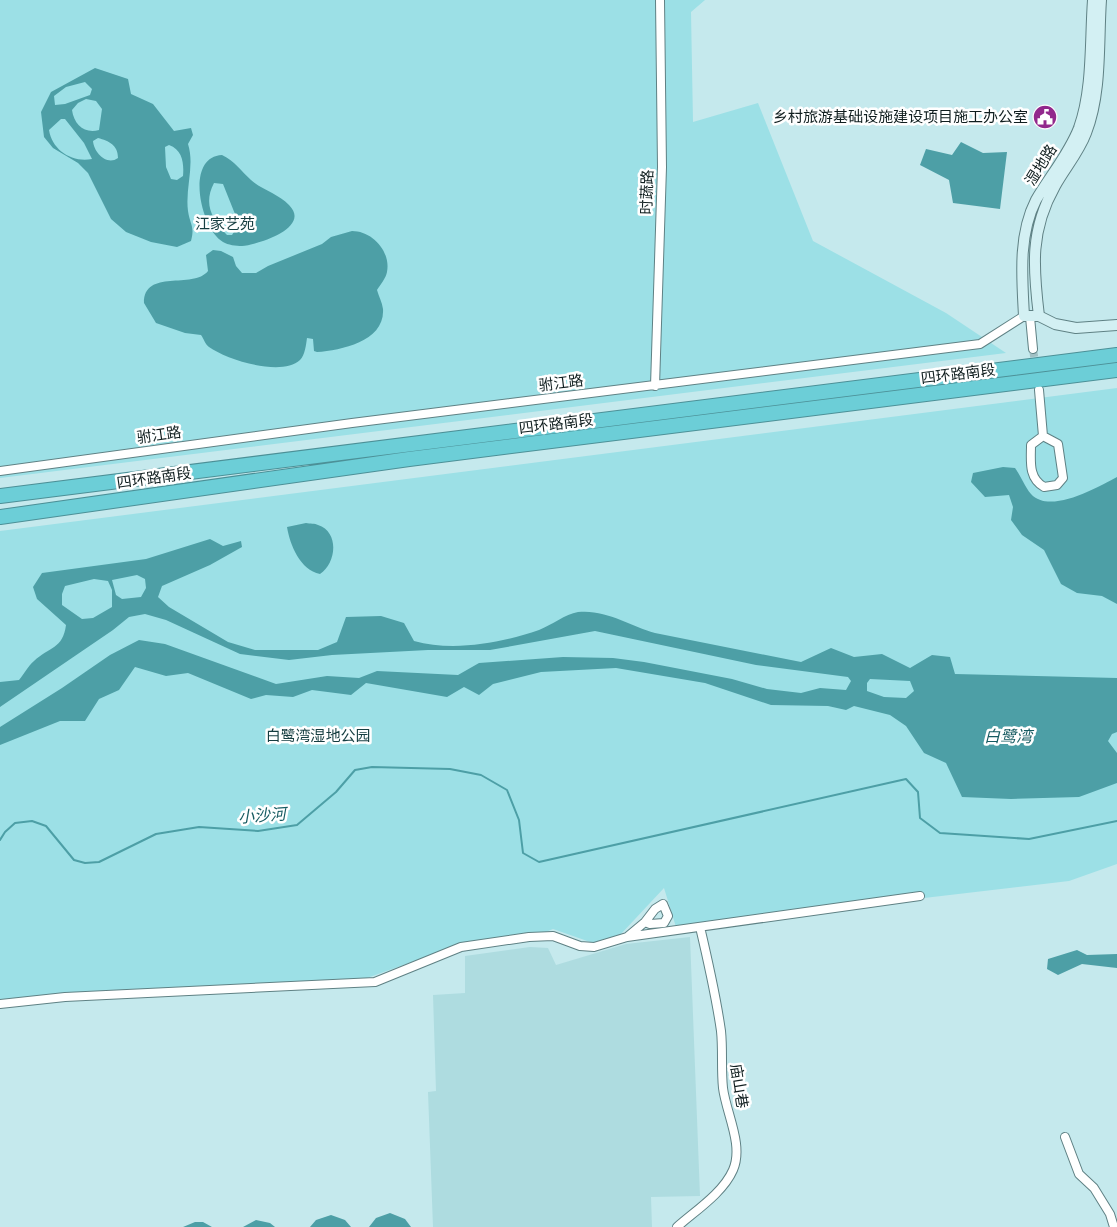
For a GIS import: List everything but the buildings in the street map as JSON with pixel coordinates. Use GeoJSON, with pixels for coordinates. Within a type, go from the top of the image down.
{"type":"FeatureCollection","features":[{"type":"Feature","properties":{"kind":"highway","name":"四环路南段"},"geometry":{"type":"LineString","coordinates":[[0,496],[1117,355]]}},
{"type":"Feature","properties":{"kind":"highway","name":"四环路南段"},"geometry":{"type":"LineString","coordinates":[[0,517],[409,459],[1117,370]]}},
{"type":"Feature","properties":{"kind":"street","name":"时蔬路"},"geometry":{"type":"LineString","coordinates":[[655,386],[662,166],[660,0]]}},
{"type":"Feature","properties":{"kind":"street","name":"湿地路"},"geometry":{"type":"LineString","coordinates":[[1031,316],[1022,268],[1028,222],[1035,203],[1072,144],[1079,127],[1087,88],[1093,0]]}},
{"type":"Feature","properties":{"kind":"street","name":"湿地路"},"geometry":{"type":"LineString","coordinates":[[1031,316],[1033,269],[1041,214],[1055,186],[1086,134],[1093,109],[1101,0]]}},
{"type":"Feature","properties":{"kind":"street","name":"驸江路"},"geometry":{"type":"LineString","coordinates":[[0,471],[352,423],[980,344],[1031,316]]}},
{"type":"Feature","properties":{"kind":"street"},"geometry":{"type":"LineString","coordinates":[[1033,349],[1031,316],[1055,324],[1076,328],[1117,325]]}},
{"type":"Feature","properties":{"kind":"street"},"geometry":{"type":"LineString","coordinates":[[1039,390],[1042,436]]}},
{"type":"Feature","properties":{"kind":"street"},"geometry":{"type":"LineString","coordinates":[[1042,436],[1058,444],[1063,478],[1057,485],[1044,487],[1036,483],[1030,470],[1032,444],[1042,436]]}},
{"type":"Feature","properties":{"kind":"street"},"geometry":{"type":"LineString","coordinates":[[0,1004],[65,996],[375,982],[461,947],[529,937],[553,936],[580,946],[594,947],[627,936],[920,896]]}},
{"type":"Feature","properties":{"kind":"street"},"geometry":{"type":"LineString","coordinates":[[627,936],[645,922]]}},
{"type":"Feature","properties":{"kind":"street","name":"庙山巷"},"geometry":{"type":"LineString","coordinates":[[677,1227],[726,1181],[734,1169],[736,1157],[735,1140],[724,1090],[721,1033],[700,927]]}},
{"type":"Feature","properties":{"kind":"street"},"geometry":{"type":"LineString","coordinates":[[1065,1136],[1079,1174],[1094,1188],[1110,1214],[1114,1227]]}},
{"type":"Feature","properties":{"kind":"shaded area"},"geometry":{"type":"Polygon","coordinates":[[[690,937],[700,1196],[651,1197],[652,1227],[433,1227],[428,1092],[436,1091],[433,995],[465,993],[465,956],[530,947],[548,948],[556,965],[626,944],[690,937]]]}},
{"type":"Feature","properties":{"kind":"green space","name":"江家艺苑"},"geometry":{"type":"Polygon","coordinates":[[[0,0],[705,0],[691,12],[693,122],[758,103],[813,241],[946,313],[1006,353],[0,478],[0,0]]]}},
{"type":"Feature","properties":{"kind":"green space","name":"白鹭湾湿地公园"},"geometry":{"type":"Polygon","coordinates":[[[1117,388],[1117,864],[1069,881],[676,927],[664,888],[621,934],[593,943],[553,929],[541,934],[462,944],[367,978],[65,993],[0,1001],[0,531],[1117,388]]]}},
{"type":"Feature","properties":{"kind":"water"},"geometry":{"type":"Polygon","coordinates":[[[95,68],[128,79],[131,94],[153,104],[174,131],[191,128],[193,135],[188,144],[191,161],[187,202],[192,229],[191,241],[177,247],[151,242],[126,232],[111,219],[88,173],[78,163],[53,148],[44,137],[41,112],[51,92],[95,68]],[[85,82],[66,87],[54,96],[55,105],[65,104],[90,95],[92,89],[85,82]],[[86,99],[78,103],[72,110],[78,124],[89,131],[99,130],[102,109],[96,101],[86,99]],[[61,119],[49,130],[54,144],[64,154],[77,159],[92,159],[84,143],[65,119],[61,119]],[[98,138],[93,141],[98,154],[106,159],[114,160],[118,158],[115,147],[109,142],[98,138]],[[169,145],[165,147],[166,167],[171,179],[177,180],[183,176],[182,158],[174,147],[169,145]]]}},
{"type":"Feature","properties":{"kind":"water"},"geometry":{"type":"Polygon","coordinates":[[[961,142],[983,153],[1007,152],[1000,209],[953,203],[949,180],[920,165],[926,149],[952,155],[961,142]]]}},
{"type":"Feature","properties":{"kind":"water"},"geometry":{"type":"Polygon","coordinates":[[[222,155],[227,157],[247,177],[285,201],[294,213],[293,221],[288,228],[270,239],[242,246],[227,244],[215,235],[208,224],[200,195],[200,180],[203,168],[210,159],[222,155]],[[214,183],[209,204],[217,223],[227,235],[232,235],[239,224],[223,184],[214,183]]]}},
{"type":"Feature","properties":{"kind":"water"},"geometry":{"type":"Polygon","coordinates":[[[352,231],[366,234],[373,238],[383,250],[387,264],[386,274],[377,290],[383,309],[382,320],[370,336],[349,346],[317,352],[314,351],[313,339],[307,338],[302,358],[292,365],[268,367],[254,365],[217,352],[208,346],[201,335],[185,333],[156,323],[144,303],[146,292],[152,286],[170,281],[192,279],[208,271],[206,255],[213,250],[221,251],[233,257],[236,266],[242,273],[256,273],[268,266],[322,244],[331,237],[352,231]]]}},
{"type":"Feature","properties":{"kind":"water"},"geometry":{"type":"Polygon","coordinates":[[[1003,467],[1015,468],[1031,494],[1039,500],[1050,502],[1074,497],[1117,477],[1117,604],[1102,596],[1077,593],[1061,584],[1044,550],[1022,535],[1011,520],[1013,507],[1009,495],[985,497],[971,482],[973,473],[1003,467]]]}},
{"type":"Feature","properties":{"kind":"water"},"geometry":{"type":"Polygon","coordinates":[[[306,523],[317,524],[325,529],[333,541],[330,563],[320,574],[307,568],[297,556],[288,534],[287,527],[306,523]]]}},
{"type":"Feature","properties":{"kind":"water","name":"白鹭湾"},"geometry":{"type":"Polygon","coordinates":[[[210,539],[223,546],[241,541],[242,547],[210,565],[162,586],[158,597],[169,607],[228,642],[255,650],[318,650],[337,642],[346,617],[381,616],[404,623],[414,641],[445,646],[461,646],[525,635],[573,613],[588,612],[608,615],[655,633],[801,662],[831,648],[854,657],[882,654],[910,668],[932,655],[950,657],[955,674],[1117,678],[1117,732],[1112,734],[1108,741],[1117,753],[1117,783],[1079,797],[1011,799],[962,797],[946,763],[924,753],[906,726],[890,715],[854,706],[846,710],[828,706],[771,705],[705,683],[616,668],[541,672],[493,684],[479,695],[464,687],[447,697],[366,683],[351,695],[312,690],[293,697],[266,695],[251,699],[188,673],[166,676],[135,667],[119,690],[99,699],[85,721],[60,721],[0,745],[0,727],[110,655],[139,640],[165,644],[276,684],[327,676],[359,678],[377,671],[458,675],[479,663],[563,657],[613,658],[644,662],[732,679],[767,689],[801,693],[820,688],[846,690],[851,681],[848,677],[756,665],[595,631],[490,650],[428,650],[332,655],[289,660],[240,654],[166,620],[145,614],[129,617],[113,630],[0,707],[0,682],[19,680],[32,663],[59,643],[64,633],[66,625],[37,599],[33,587],[42,573],[146,559],[210,539]],[[137,575],[112,580],[116,595],[122,599],[141,597],[146,588],[145,579],[137,575]],[[94,579],[65,586],[62,594],[62,605],[82,619],[93,618],[112,607],[112,590],[108,581],[94,579]],[[870,679],[867,683],[867,691],[884,697],[906,698],[914,691],[910,681],[870,679]]]}},
{"type":"Feature","properties":{"kind":"water"},"geometry":{"type":"Polygon","coordinates":[[[1077,950],[1087,955],[1117,954],[1117,968],[1082,964],[1058,975],[1047,969],[1048,959],[1077,950]]]}},
{"type":"Feature","properties":{"kind":"water"},"geometry":{"type":"Polygon","coordinates":[[[390,1213],[405,1219],[411,1227],[369,1227],[376,1218],[390,1213]]]}},
{"type":"Feature","properties":{"kind":"water"},"geometry":{"type":"Polygon","coordinates":[[[331,1215],[345,1220],[351,1227],[310,1227],[316,1220],[331,1215]]]}},
{"type":"Feature","properties":{"kind":"water"},"geometry":{"type":"Polygon","coordinates":[[[256,1220],[270,1223],[275,1227],[243,1227],[256,1220]]]}},
{"type":"Feature","properties":{"kind":"water"},"geometry":{"type":"Polygon","coordinates":[[[195,1222],[203,1222],[212,1227],[183,1227],[195,1222]]]}},
{"type":"Feature","properties":{"kind":"waterway","name":"小沙河"},"geometry":{"type":"LineString","coordinates":[[0,840],[5,832],[15,823],[32,821],[46,826],[74,860],[85,863],[99,862],[156,834],[199,827],[258,831],[297,825],[336,792],[355,770],[372,767],[450,769],[481,775],[507,790],[519,820],[523,853],[539,862],[906,779],[918,792],[920,818],[940,833],[1029,839],[1117,821]]}},
{"type":"Feature","properties":{"kind":"tunnel"},"geometry":{"type":"LineString","coordinates":[[1033,349],[1038,383]]}},
{"type":"Feature","properties":{"kind":"place","name":"乡村旅游基础设施建设项目施工办公室"},"geometry":{"type":"Point","coordinates":[1045,117]}}]}
